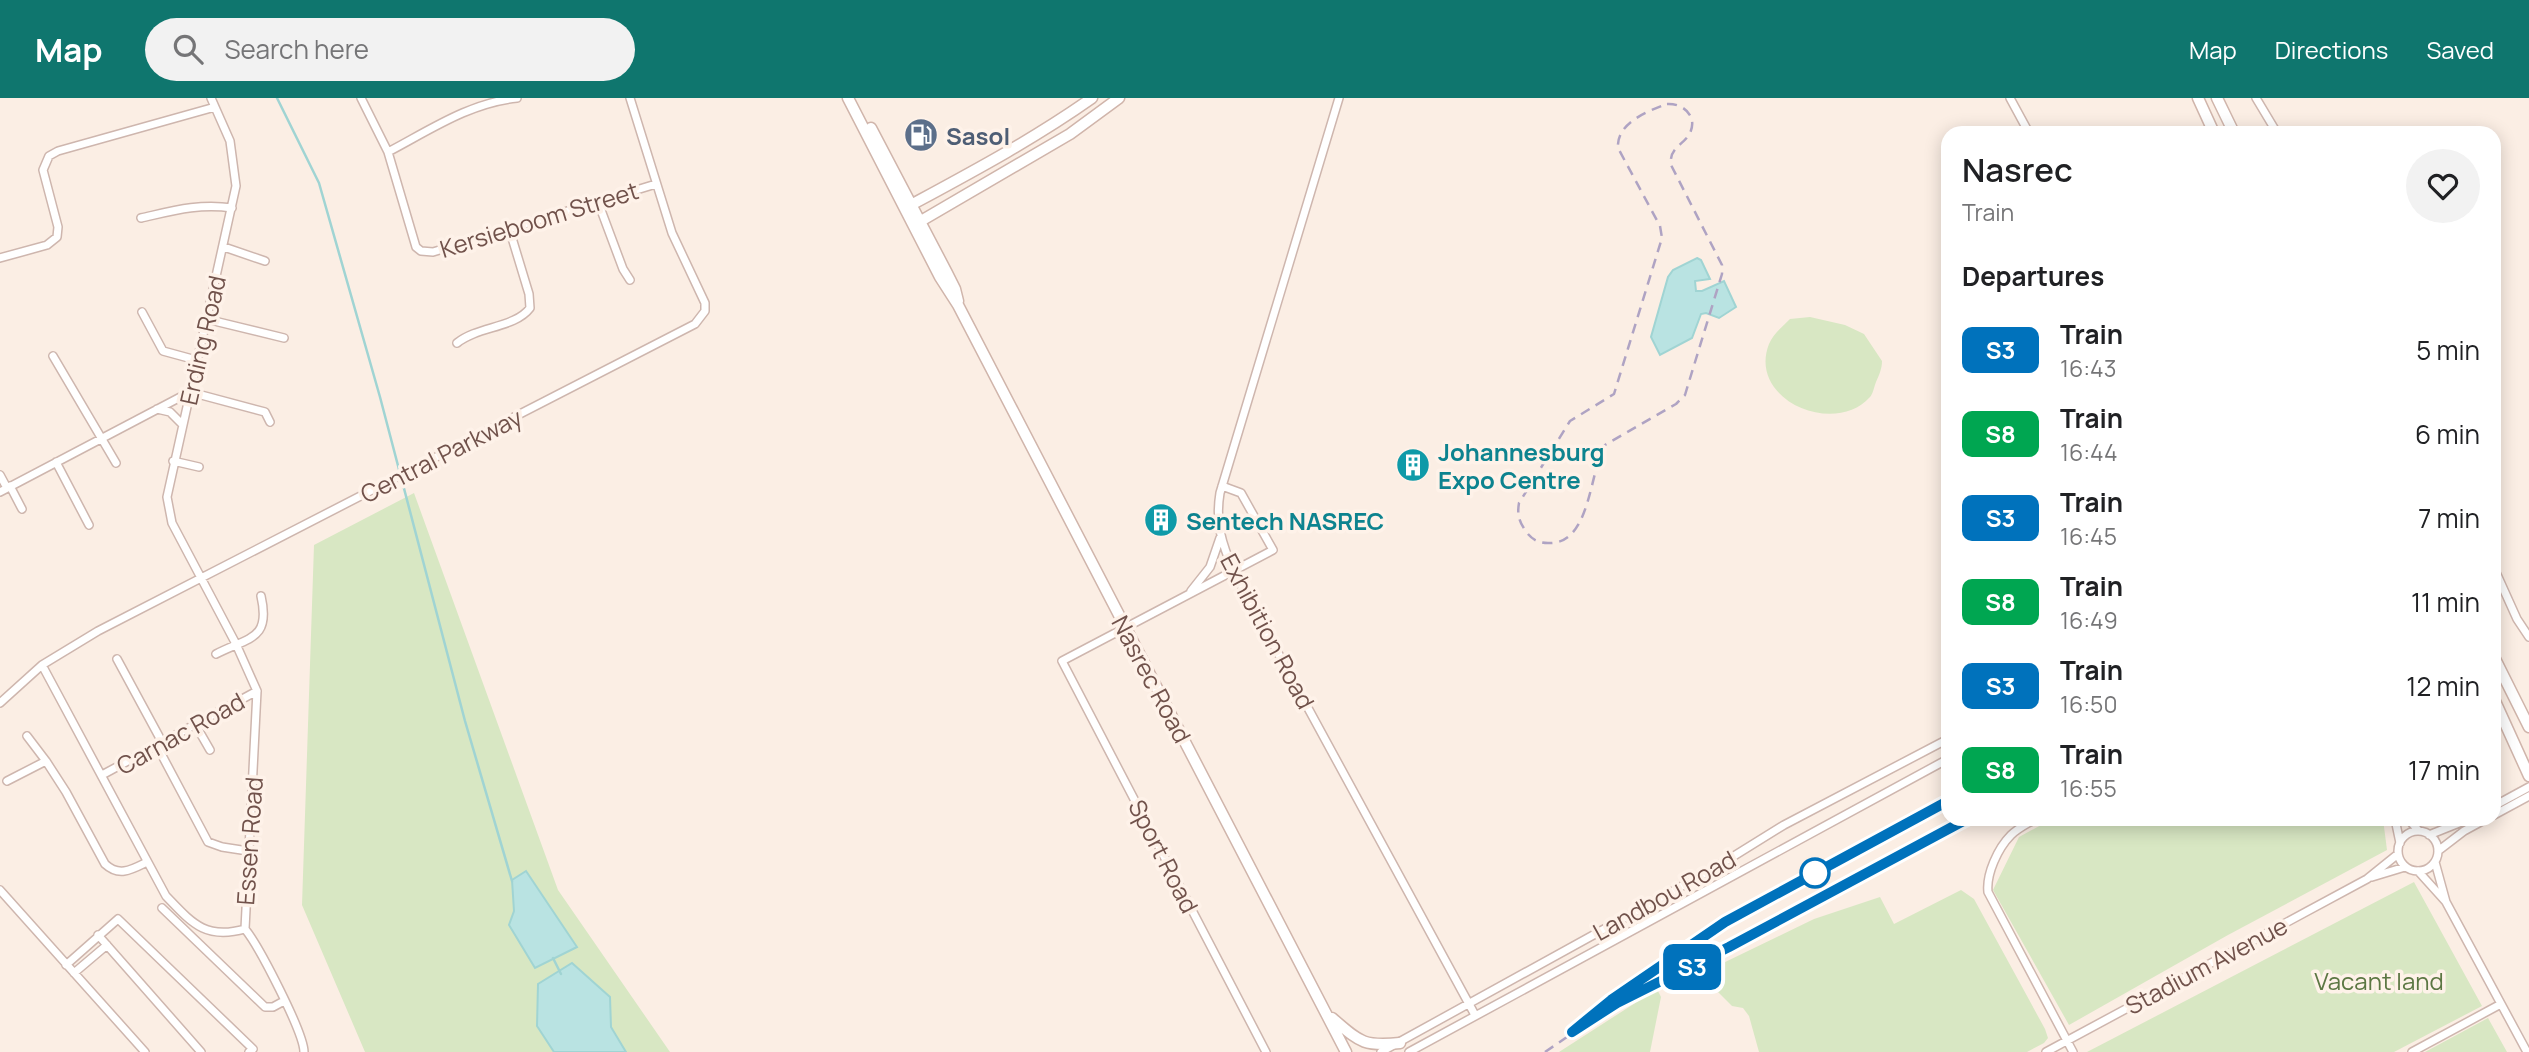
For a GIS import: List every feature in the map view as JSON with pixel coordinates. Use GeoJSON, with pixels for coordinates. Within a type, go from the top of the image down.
{"type":"FeatureCollection","features":[{"type":"Feature","properties":{"kind":"main road","name":"Nasrec Road"},"geometry":{"type":"LineString","coordinates":[[848,98],[909,207]]}},
{"type":"Feature","properties":{"kind":"main road","name":"Nasrec Road"},"geometry":{"type":"LineString","coordinates":[[855,98],[917,223],[955,289],[958,305],[1346,1052]]}},
{"type":"Feature","properties":{"kind":"main road"},"geometry":{"type":"LineString","coordinates":[[909,207],[1059,122],[1093,98]]}},
{"type":"Feature","properties":{"kind":"main road"},"geometry":{"type":"LineString","coordinates":[[917,223],[1070,134],[1119,98]]}},
{"type":"Feature","properties":{"kind":"main road"},"geometry":{"type":"LineString","coordinates":[[2198,98],[2211,126]]}},
{"type":"Feature","properties":{"kind":"main road"},"geometry":{"type":"LineString","coordinates":[[2217,98],[2231,126]]}},
{"type":"Feature","properties":{"kind":"main road"},"geometry":{"type":"LineString","coordinates":[[2501,671],[2529,727]]}},
{"type":"Feature","properties":{"kind":"main road"},"geometry":{"type":"LineString","coordinates":[[2501,714],[2529,776]]}},
{"type":"Feature","properties":{"kind":"main road"},"geometry":{"type":"LineString","coordinates":[[1329,1015],[1355,1038],[1367,1044],[1400,1043]]}},
{"type":"Feature","properties":{"kind":"street","name":"Erding Road"},"geometry":{"type":"LineString","coordinates":[[202,579],[168,512],[167,497],[196,360],[224,247],[236,180],[226,131],[211,98]]}},
{"type":"Feature","properties":{"kind":"street","name":"Kersieboom Street"},"geometry":{"type":"LineString","coordinates":[[361,98],[388,152],[416,247],[421,251],[433,252],[656,184]]}},
{"type":"Feature","properties":{"kind":"street"},"geometry":{"type":"LineString","coordinates":[[388,152],[474,107],[496,100],[517,98]]}},
{"type":"Feature","properties":{"kind":"street","name":"Central Parkway"},"geometry":{"type":"LineString","coordinates":[[0,703],[42,665],[98,631],[678,333],[700,319],[705,311],[705,303],[678,249],[630,98]]}},
{"type":"Feature","properties":{"kind":"street","name":"Exhibition Road"},"geometry":{"type":"LineString","coordinates":[[1339,98],[1222,486],[1217,516],[1220,538],[1234,572],[1475,1015]]}},
{"type":"Feature","properties":{"kind":"street"},"geometry":{"type":"LineString","coordinates":[[2010,98],[2025,126]]}},
{"type":"Feature","properties":{"kind":"street"},"geometry":{"type":"LineString","coordinates":[[2256,98],[2273,126]]}},
{"type":"Feature","properties":{"kind":"street"},"geometry":{"type":"LineString","coordinates":[[0,258],[47,245],[57,237],[58,228],[43,170],[49,156],[58,151],[215,107]]}},
{"type":"Feature","properties":{"kind":"street"},"geometry":{"type":"LineString","coordinates":[[598,202],[622,270],[630,280]]}},
{"type":"Feature","properties":{"kind":"street"},"geometry":{"type":"LineString","coordinates":[[141,218],[188,207],[232,208]]}},
{"type":"Feature","properties":{"kind":"street"},"geometry":{"type":"LineString","coordinates":[[457,343],[468,334],[519,318],[530,308],[531,300],[509,228]]}},
{"type":"Feature","properties":{"kind":"street"},"geometry":{"type":"LineString","coordinates":[[224,247],[265,261]]}},
{"type":"Feature","properties":{"kind":"street"},"geometry":{"type":"LineString","coordinates":[[142,312],[163,351],[196,360]]}},
{"type":"Feature","properties":{"kind":"street"},"geometry":{"type":"LineString","coordinates":[[206,319],[284,338]]}},
{"type":"Feature","properties":{"kind":"street"},"geometry":{"type":"LineString","coordinates":[[53,356],[116,463]]}},
{"type":"Feature","properties":{"kind":"street"},"geometry":{"type":"LineString","coordinates":[[6,489],[190,392],[265,412],[270,422]]}},
{"type":"Feature","properties":{"kind":"street"},"geometry":{"type":"LineString","coordinates":[[156,409],[170,412],[182,424]]}},
{"type":"Feature","properties":{"kind":"street"},"geometry":{"type":"LineString","coordinates":[[173,461],[199,467]]}},
{"type":"Feature","properties":{"kind":"street"},"geometry":{"type":"LineString","coordinates":[[56,463],[89,525]]}},
{"type":"Feature","properties":{"kind":"street"},"geometry":{"type":"LineString","coordinates":[[0,475],[6,489],[22,509]]}},
{"type":"Feature","properties":{"kind":"street"},"geometry":{"type":"LineString","coordinates":[[1125,628],[1273,550],[1241,493],[1222,486]]}},
{"type":"Feature","properties":{"kind":"street"},"geometry":{"type":"LineString","coordinates":[[1183,598],[1210,567],[1220,538]]}},
{"type":"Feature","properties":{"kind":"street","name":"Essen Road"},"geometry":{"type":"LineString","coordinates":[[42,665],[166,896],[202,929],[210,932],[245,929],[257,691],[202,579]]}},
{"type":"Feature","properties":{"kind":"street"},"geometry":{"type":"LineString","coordinates":[[2501,584],[2517,619],[2529,637]]}},
{"type":"Feature","properties":{"kind":"street"},"geometry":{"type":"LineString","coordinates":[[216,654],[255,636],[263,627],[265,611],[261,596]]}},
{"type":"Feature","properties":{"kind":"street","name":"Sport Road"},"geometry":{"type":"LineString","coordinates":[[1125,628],[1062,661],[1266,1052]]}},
{"type":"Feature","properties":{"kind":"street"},"geometry":{"type":"LineString","coordinates":[[117,659],[208,842],[248,851]]}},
{"type":"Feature","properties":{"kind":"street","name":"Carnac Road"},"geometry":{"type":"LineString","coordinates":[[102,775],[257,691]]}},
{"type":"Feature","properties":{"kind":"street"},"geometry":{"type":"LineString","coordinates":[[195,724],[210,750]]}},
{"type":"Feature","properties":{"kind":"street"},"geometry":{"type":"LineString","coordinates":[[27,736],[66,792],[105,864],[113,870],[123,872],[147,862]]}},
{"type":"Feature","properties":{"kind":"street","name":"Landbou Road"},"geometry":{"type":"LineString","coordinates":[[1381,1052],[1713,869],[1784,825],[1941,743]]}},
{"type":"Feature","properties":{"kind":"street"},"geometry":{"type":"LineString","coordinates":[[7,782],[46,761]]}},
{"type":"Feature","properties":{"kind":"street","name":"Landbou Road"},"geometry":{"type":"LineString","coordinates":[[1409,1052],[1941,763]]}},
{"type":"Feature","properties":{"kind":"street"},"geometry":{"type":"LineString","coordinates":[[2501,802],[2529,787]]}},
{"type":"Feature","properties":{"kind":"street"},"geometry":{"type":"LineString","coordinates":[[2501,811],[2529,796]]}},
{"type":"Feature","properties":{"kind":"street"},"geometry":{"type":"LineString","coordinates":[[2023,826],[2002,846],[1987,888],[2073,1052]]}},
{"type":"Feature","properties":{"kind":"street"},"geometry":{"type":"LineString","coordinates":[[2396,826],[2400,843],[2398,853],[2405,867],[2418,872],[2445,902]]}},
{"type":"Feature","properties":{"kind":"street"},"geometry":{"type":"LineString","coordinates":[[2414,826],[2434,839],[2438,851],[2431,867],[2418,872]]}},
{"type":"Feature","properties":{"kind":"street"},"geometry":{"type":"LineString","coordinates":[[2429,835],[2452,826]]}},
{"type":"Feature","properties":{"kind":"street"},"geometry":{"type":"LineString","coordinates":[[2438,851],[2473,826]]}},
{"type":"Feature","properties":{"kind":"street"},"geometry":{"type":"LineString","coordinates":[[2400,843],[2407,834],[2419,831]]}},
{"type":"Feature","properties":{"kind":"street","name":"Stadium Avenue"},"geometry":{"type":"LineString","coordinates":[[2367,879],[2398,853]]}},
{"type":"Feature","properties":{"kind":"street"},"geometry":{"type":"LineString","coordinates":[[2435,862],[2445,902],[2527,1052]]}},
{"type":"Feature","properties":{"kind":"street","name":"Stadium Avenue"},"geometry":{"type":"LineString","coordinates":[[2046,1052],[2367,879],[2405,867]]}},
{"type":"Feature","properties":{"kind":"street"},"geometry":{"type":"LineString","coordinates":[[1713,869],[1723,881]]}},
{"type":"Feature","properties":{"kind":"street"},"geometry":{"type":"LineString","coordinates":[[1685,884],[1696,895]]}},
{"type":"Feature","properties":{"kind":"street"},"geometry":{"type":"LineString","coordinates":[[0,890],[145,1052]]}},
{"type":"Feature","properties":{"kind":"street"},"geometry":{"type":"LineString","coordinates":[[162,908],[264,1006],[271,1008],[284,1001]]}},
{"type":"Feature","properties":{"kind":"street"},"geometry":{"type":"LineString","coordinates":[[66,965],[118,919],[253,1049],[249,1052]]}},
{"type":"Feature","properties":{"kind":"street"},"geometry":{"type":"LineString","coordinates":[[245,929],[256,945],[302,1037],[304,1052]]}},
{"type":"Feature","properties":{"kind":"street"},"geometry":{"type":"LineString","coordinates":[[98,935],[201,1052]]}},
{"type":"Feature","properties":{"kind":"street"},"geometry":{"type":"LineString","coordinates":[[74,973],[107,945]]}},
{"type":"Feature","properties":{"kind":"street"},"geometry":{"type":"LineString","coordinates":[[2412,1052],[2499,1005]]}},
{"type":"Feature","properties":{"kind":"green space"},"geometry":{"type":"Polygon","coordinates":[[[1810,317],[1845,325],[1864,334],[1882,361],[1871,396],[1855,409],[1817,413],[1798,407],[1782,396],[1771,382],[1766,364],[1771,340],[1790,319],[1810,317]]]}},
{"type":"Feature","properties":{"kind":"green space"},"geometry":{"type":"Polygon","coordinates":[[[414,493],[558,890],[670,1052],[365,1052],[302,905],[314,545],[414,493]]]}},
{"type":"Feature","properties":{"kind":"green space"},"geometry":{"type":"Polygon","coordinates":[[[2039,826],[2384,826],[2387,850],[2228,935],[2069,1025],[1993,890],[2019,837],[2039,826]]]}},
{"type":"Feature","properties":{"kind":"green space","name":"Vacant land"},"geometry":{"type":"Polygon","coordinates":[[[2414,882],[2482,1006],[2394,1052],[2087,1052],[2414,882]]]}},
{"type":"Feature","properties":{"kind":"green space"},"geometry":{"type":"Polygon","coordinates":[[[1961,890],[1974,899],[2045,1029],[2048,1038],[2027,1052],[1759,1052],[1749,1016],[1743,1008],[1732,1006],[1715,989],[1690,979],[1814,919],[1880,897],[1894,924],[1961,890]]]}},
{"type":"Feature","properties":{"kind":"green space"},"geometry":{"type":"Polygon","coordinates":[[[1657,989],[1661,997],[1650,1052],[1559,1052],[1657,989]]]}},
{"type":"Feature","properties":{"kind":"green space"},"geometry":{"type":"Polygon","coordinates":[[[2488,1018],[2507,1052],[2425,1052],[2488,1018]]]}},
{"type":"Feature","properties":{"kind":"water"},"geometry":{"type":"Polygon","coordinates":[[[1697,258],[1701,260],[1710,279],[1695,281],[1696,291],[1724,281],[1736,307],[1719,318],[1701,314],[1692,338],[1660,355],[1651,337],[1668,277],[1673,270],[1697,258]]]}},
{"type":"Feature","properties":{"kind":"water"},"geometry":{"type":"Polygon","coordinates":[[[526,871],[577,947],[535,968],[509,925],[514,911],[512,880],[526,871]]]}},
{"type":"Feature","properties":{"kind":"water"},"geometry":{"type":"Polygon","coordinates":[[[572,963],[610,997],[611,1027],[626,1052],[554,1052],[537,1026],[538,984],[572,963]]]}},
{"type":"Feature","properties":{"kind":"waterway"},"geometry":{"type":"LineString","coordinates":[[277,98],[319,183],[380,397],[465,721],[512,881]]}},
{"type":"Feature","properties":{"kind":"waterway"},"geometry":{"type":"LineString","coordinates":[[553,958],[561,974]]}},
{"type":"Feature","properties":{"kind":"railway"},"geometry":{"type":"LineString","coordinates":[[1667,104],[1683,108],[1692,121],[1690,133],[1672,154],[1671,165],[1722,265],[1722,274],[1685,395],[1676,404],[1605,445],[1587,505],[1573,532],[1562,540],[1540,542],[1532,538],[1523,527],[1518,514],[1519,503],[1570,421],[1614,394],[1662,238],[1660,226],[1618,148],[1619,139],[1635,119],[1667,104]]}},
{"type":"Feature","properties":{"kind":"railway"},"geometry":{"type":"LineString","coordinates":[[1631,986],[1725,922],[1941,805]]}},
{"type":"Feature","properties":{"kind":"railway"},"geometry":{"type":"LineString","coordinates":[[1545,1052],[1617,1003],[1944,826]]}},
{"type":"Feature","properties":{"kind":"train","name":"S3"},"geometry":{"type":"LineString","coordinates":[[1941,805],[1725,922],[1611,1000],[1572,1032],[1655,982],[1690,968],[1954,826]]}},
{"type":"Feature","properties":{"kind":"place","name":"Sasol"},"geometry":{"type":"Point","coordinates":[921,135]}},
{"type":"Feature","properties":{"kind":"place","name":"Johannesburg Expo Centre"},"geometry":{"type":"Point","coordinates":[1413,465]}},
{"type":"Feature","properties":{"kind":"place","name":"Sentech NASREC"},"geometry":{"type":"Point","coordinates":[1161,520]}}]}
